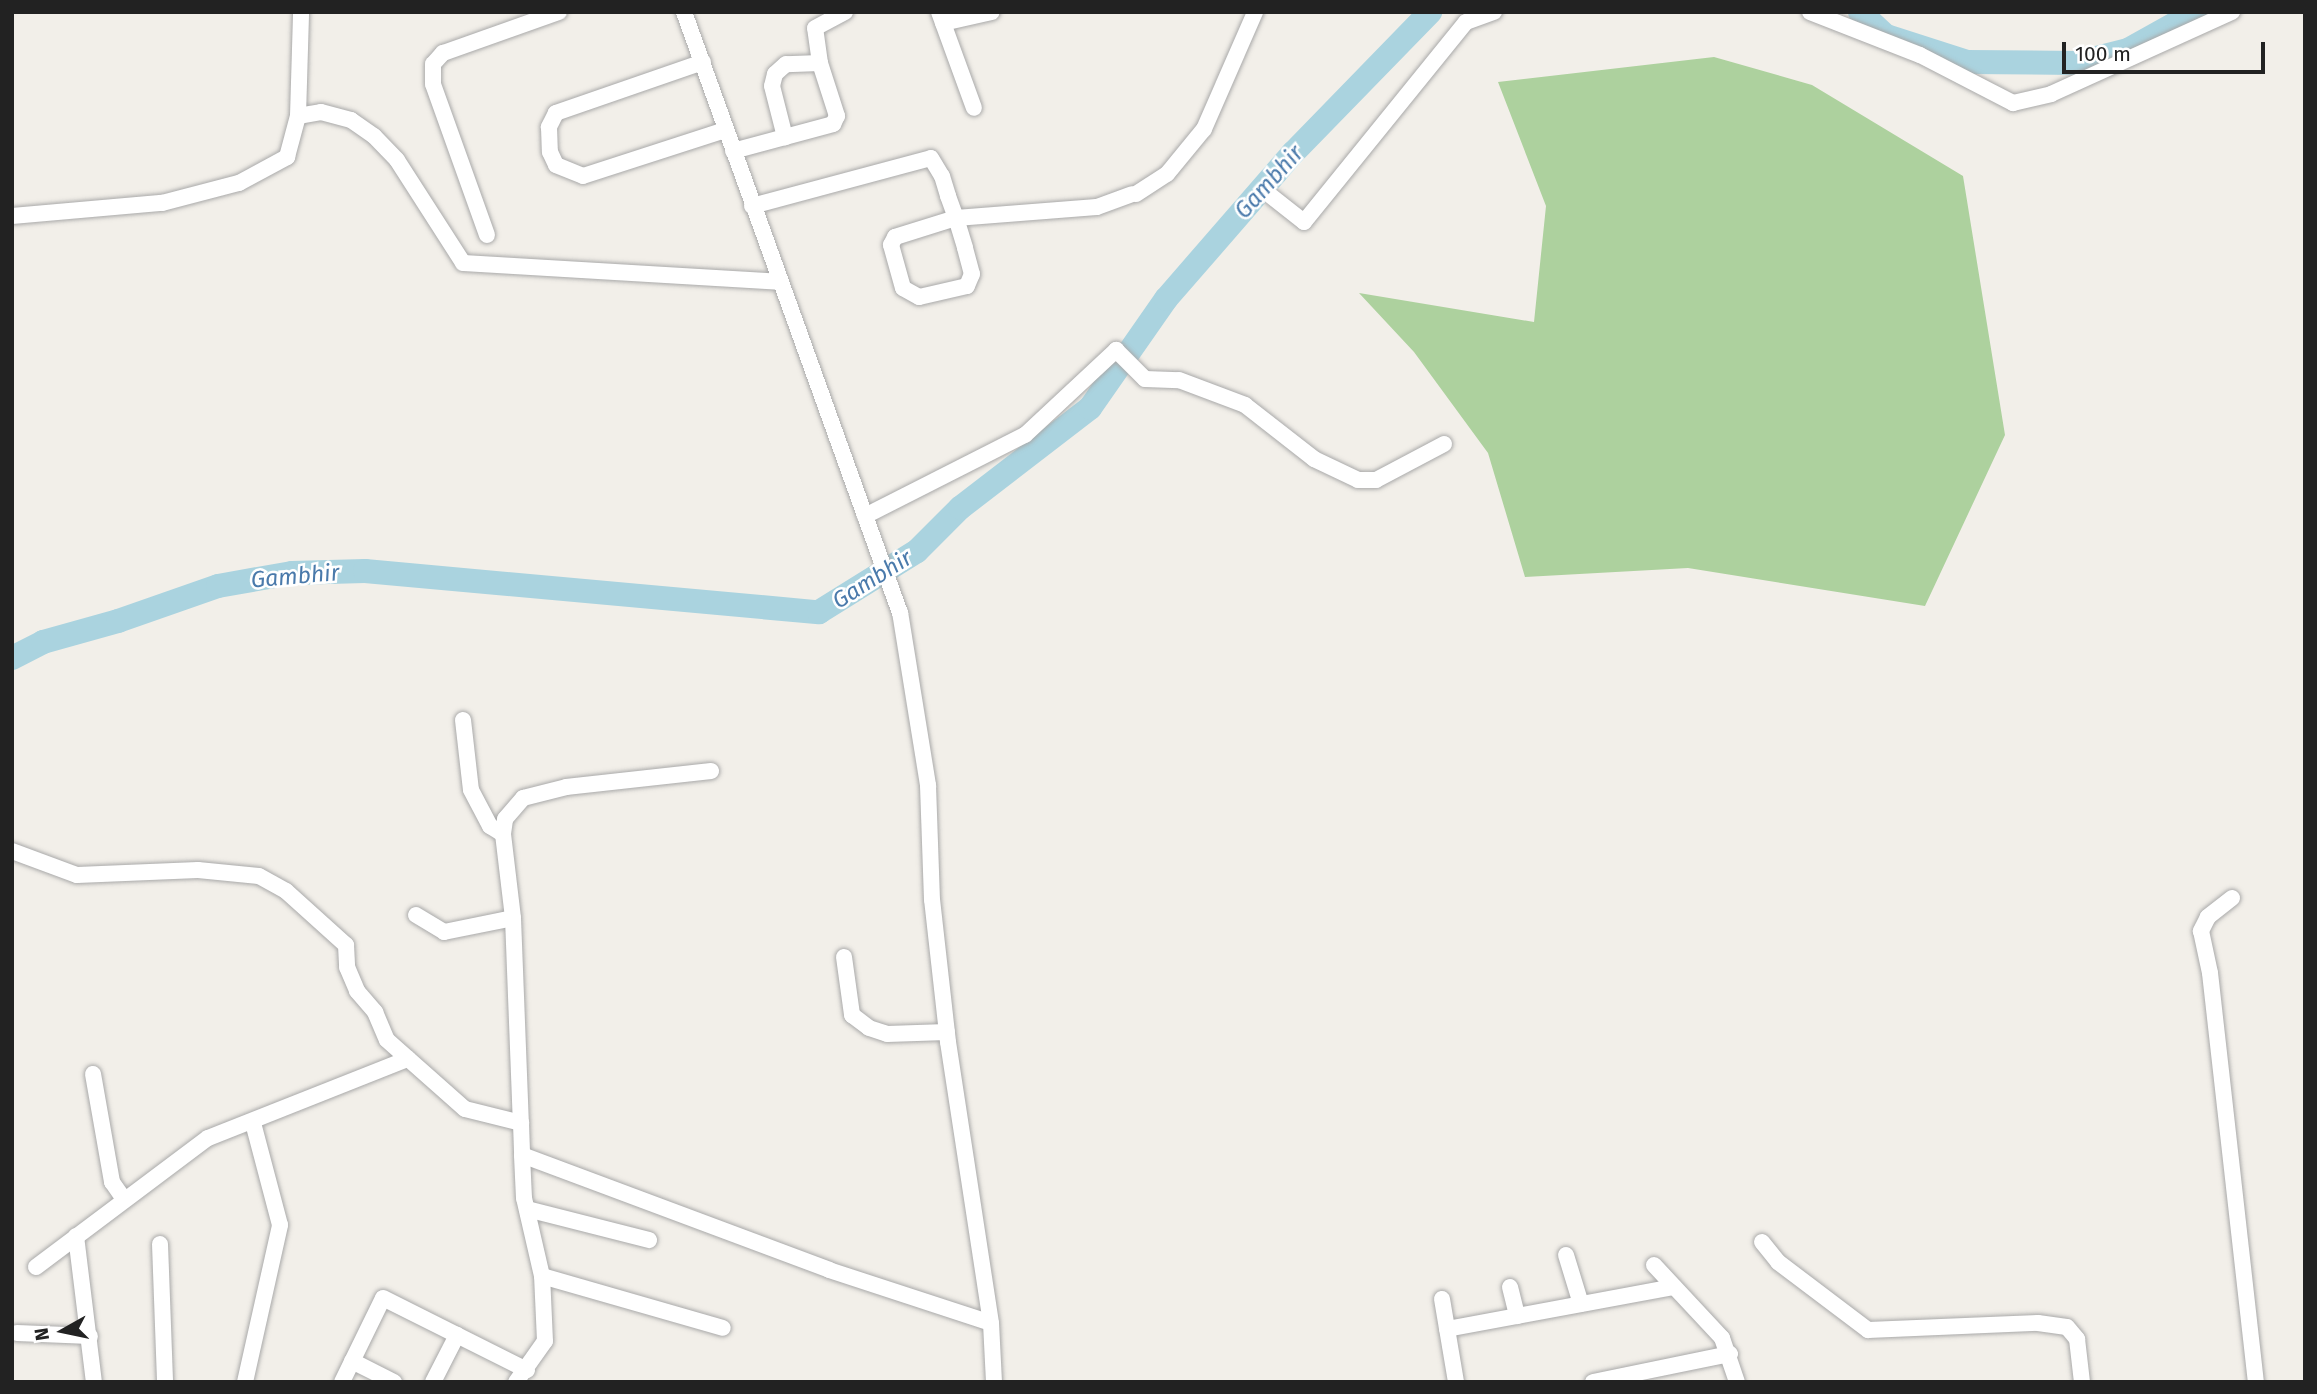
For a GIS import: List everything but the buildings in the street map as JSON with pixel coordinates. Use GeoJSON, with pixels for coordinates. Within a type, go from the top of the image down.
{"type":"FeatureCollection","features":[{"type":"Feature","properties":{"kind":"street"},"geometry":{"type":"LineString","coordinates":[[12,216],[162,202],[239,183],[286,158],[298,116],[301,12]]}},
{"type":"Feature","properties":{"kind":"street"},"geometry":{"type":"LineString","coordinates":[[487,235],[433,84],[433,64],[443,53],[559,12]]}},
{"type":"Feature","properties":{"kind":"street"},"geometry":{"type":"LineString","coordinates":[[684,12],[900,613],[928,785],[932,900],[947,1032],[991,1323],[994,1382]]}},
{"type":"Feature","properties":{"kind":"street"},"geometry":{"type":"LineString","coordinates":[[733,152],[833,124],[836,116],[820,63],[816,28],[845,12]]}},
{"type":"Feature","properties":{"kind":"street"},"geometry":{"type":"LineString","coordinates":[[974,108],[941,18],[992,12]]}},
{"type":"Feature","properties":{"kind":"street"},"geometry":{"type":"LineString","coordinates":[[752,206],[931,158],[942,176],[956,218],[972,274],[967,286],[919,297],[903,288],[891,245],[895,237],[956,218],[1097,207],[1134,194],[1167,174],[1204,129],[1255,12]]}},
{"type":"Feature","properties":{"kind":"street"},"geometry":{"type":"LineString","coordinates":[[1271,196],[1304,222],[1466,22],[1494,12]]}},
{"type":"Feature","properties":{"kind":"street"},"geometry":{"type":"LineString","coordinates":[[1810,12],[1920,55],[2013,103],[2051,94],[2232,12]]}},
{"type":"Feature","properties":{"kind":"street"},"geometry":{"type":"LineString","coordinates":[[703,62],[556,113],[549,127],[550,152],[556,165],[583,176],[725,130]]}},
{"type":"Feature","properties":{"kind":"street"},"geometry":{"type":"LineString","coordinates":[[785,137],[772,86],[775,74],[786,64],[820,63]]}},
{"type":"Feature","properties":{"kind":"street"},"geometry":{"type":"LineString","coordinates":[[298,116],[321,112],[351,120],[374,136],[397,160],[463,263],[779,282]]}},
{"type":"Feature","properties":{"kind":"street"},"geometry":{"type":"LineString","coordinates":[[865,516],[1025,435],[1116,350],[1145,379],[1179,380],[1245,405],[1314,459],[1358,480],[1376,480],[1444,444]]}},
{"type":"Feature","properties":{"kind":"street"},"geometry":{"type":"LineString","coordinates":[[463,720],[471,790],[490,826],[503,834]]}},
{"type":"Feature","properties":{"kind":"street"},"geometry":{"type":"LineString","coordinates":[[342,1382],[383,1298],[457,1335],[521,1376],[545,1341],[542,1276],[527,1209],[522,1155],[513,918],[503,834],[505,819],[523,798],[566,788],[711,771]]}},
{"type":"Feature","properties":{"kind":"street"},"geometry":{"type":"LineString","coordinates":[[12,851],[77,875],[198,870],[260,876],[286,891],[346,945],[347,967],[357,991],[375,1012],[387,1040],[465,1109],[520,1124]]}},
{"type":"Feature","properties":{"kind":"street"},"geometry":{"type":"LineString","coordinates":[[2232,898],[2208,917],[2201,931],[2210,973],[2211,1006],[2256,1382]]}},
{"type":"Feature","properties":{"kind":"street"},"geometry":{"type":"LineString","coordinates":[[416,915],[444,932],[513,918]]}},
{"type":"Feature","properties":{"kind":"street"},"geometry":{"type":"LineString","coordinates":[[844,957],[852,1015],[869,1028],[887,1034],[947,1032]]}},
{"type":"Feature","properties":{"kind":"street"},"geometry":{"type":"LineString","coordinates":[[36,1267],[123,1198],[208,1138],[253,1123],[408,1059]]}},
{"type":"Feature","properties":{"kind":"street"},"geometry":{"type":"LineString","coordinates":[[93,1074],[112,1182],[123,1198]]}},
{"type":"Feature","properties":{"kind":"street"},"geometry":{"type":"LineString","coordinates":[[244,1382],[280,1225],[253,1123]]}},
{"type":"Feature","properties":{"kind":"street"},"geometry":{"type":"LineString","coordinates":[[522,1155],[829,1270],[991,1323]]}},
{"type":"Feature","properties":{"kind":"street"},"geometry":{"type":"LineString","coordinates":[[527,1209],[649,1240]]}},
{"type":"Feature","properties":{"kind":"street"},"geometry":{"type":"LineString","coordinates":[[76,1236],[94,1382]]}},
{"type":"Feature","properties":{"kind":"street"},"geometry":{"type":"LineString","coordinates":[[1762,1242],[1778,1262],[1868,1330],[2038,1322],[2067,1327],[2077,1339],[2082,1382]]}},
{"type":"Feature","properties":{"kind":"street"},"geometry":{"type":"LineString","coordinates":[[160,1244],[165,1382]]}},
{"type":"Feature","properties":{"kind":"street"},"geometry":{"type":"LineString","coordinates":[[1566,1255],[1581,1304]]}},
{"type":"Feature","properties":{"kind":"street"},"geometry":{"type":"LineString","coordinates":[[1654,1265],[1722,1338],[1730,1354],[1737,1382]]}},
{"type":"Feature","properties":{"kind":"street"},"geometry":{"type":"LineString","coordinates":[[542,1276],[723,1328]]}},
{"type":"Feature","properties":{"kind":"street"},"geometry":{"type":"LineString","coordinates":[[1510,1287],[1517,1316]]}},
{"type":"Feature","properties":{"kind":"street"},"geometry":{"type":"LineString","coordinates":[[1447,1329],[1674,1287]]}},
{"type":"Feature","properties":{"kind":"street"},"geometry":{"type":"LineString","coordinates":[[1442,1299],[1456,1382]]}},
{"type":"Feature","properties":{"kind":"street"},"geometry":{"type":"LineString","coordinates":[[17,1332],[90,1336]]}},
{"type":"Feature","properties":{"kind":"street"},"geometry":{"type":"LineString","coordinates":[[433,1382],[457,1335]]}},
{"type":"Feature","properties":{"kind":"street"},"geometry":{"type":"LineString","coordinates":[[1593,1382],[1730,1354]]}},
{"type":"Feature","properties":{"kind":"street"},"geometry":{"type":"LineString","coordinates":[[352,1361],[394,1382]]}},
{"type":"Feature","properties":{"kind":"green space"},"geometry":{"type":"Polygon","coordinates":[[[1714,57],[1812,85],[1963,176],[2005,435],[1925,606],[1688,568],[1525,577],[1488,453],[1414,352],[1359,293],[1534,322],[1546,206],[1498,82],[1714,57]]]}},
{"type":"Feature","properties":{"kind":"waterway","name":"Gambhir"},"geometry":{"type":"LineString","coordinates":[[12,658],[43,642],[118,621],[218,586],[292,573],[365,571],[819,612],[917,551],[960,508],[1090,408],[1166,299],[1293,153],[1430,12]]}},
{"type":"Feature","properties":{"kind":"waterway","name":"Gambhir"},"geometry":{"type":"LineString","coordinates":[[1860,12],[1886,36],[1967,62],[2077,63],[2128,50],[2196,12]]}}]}
